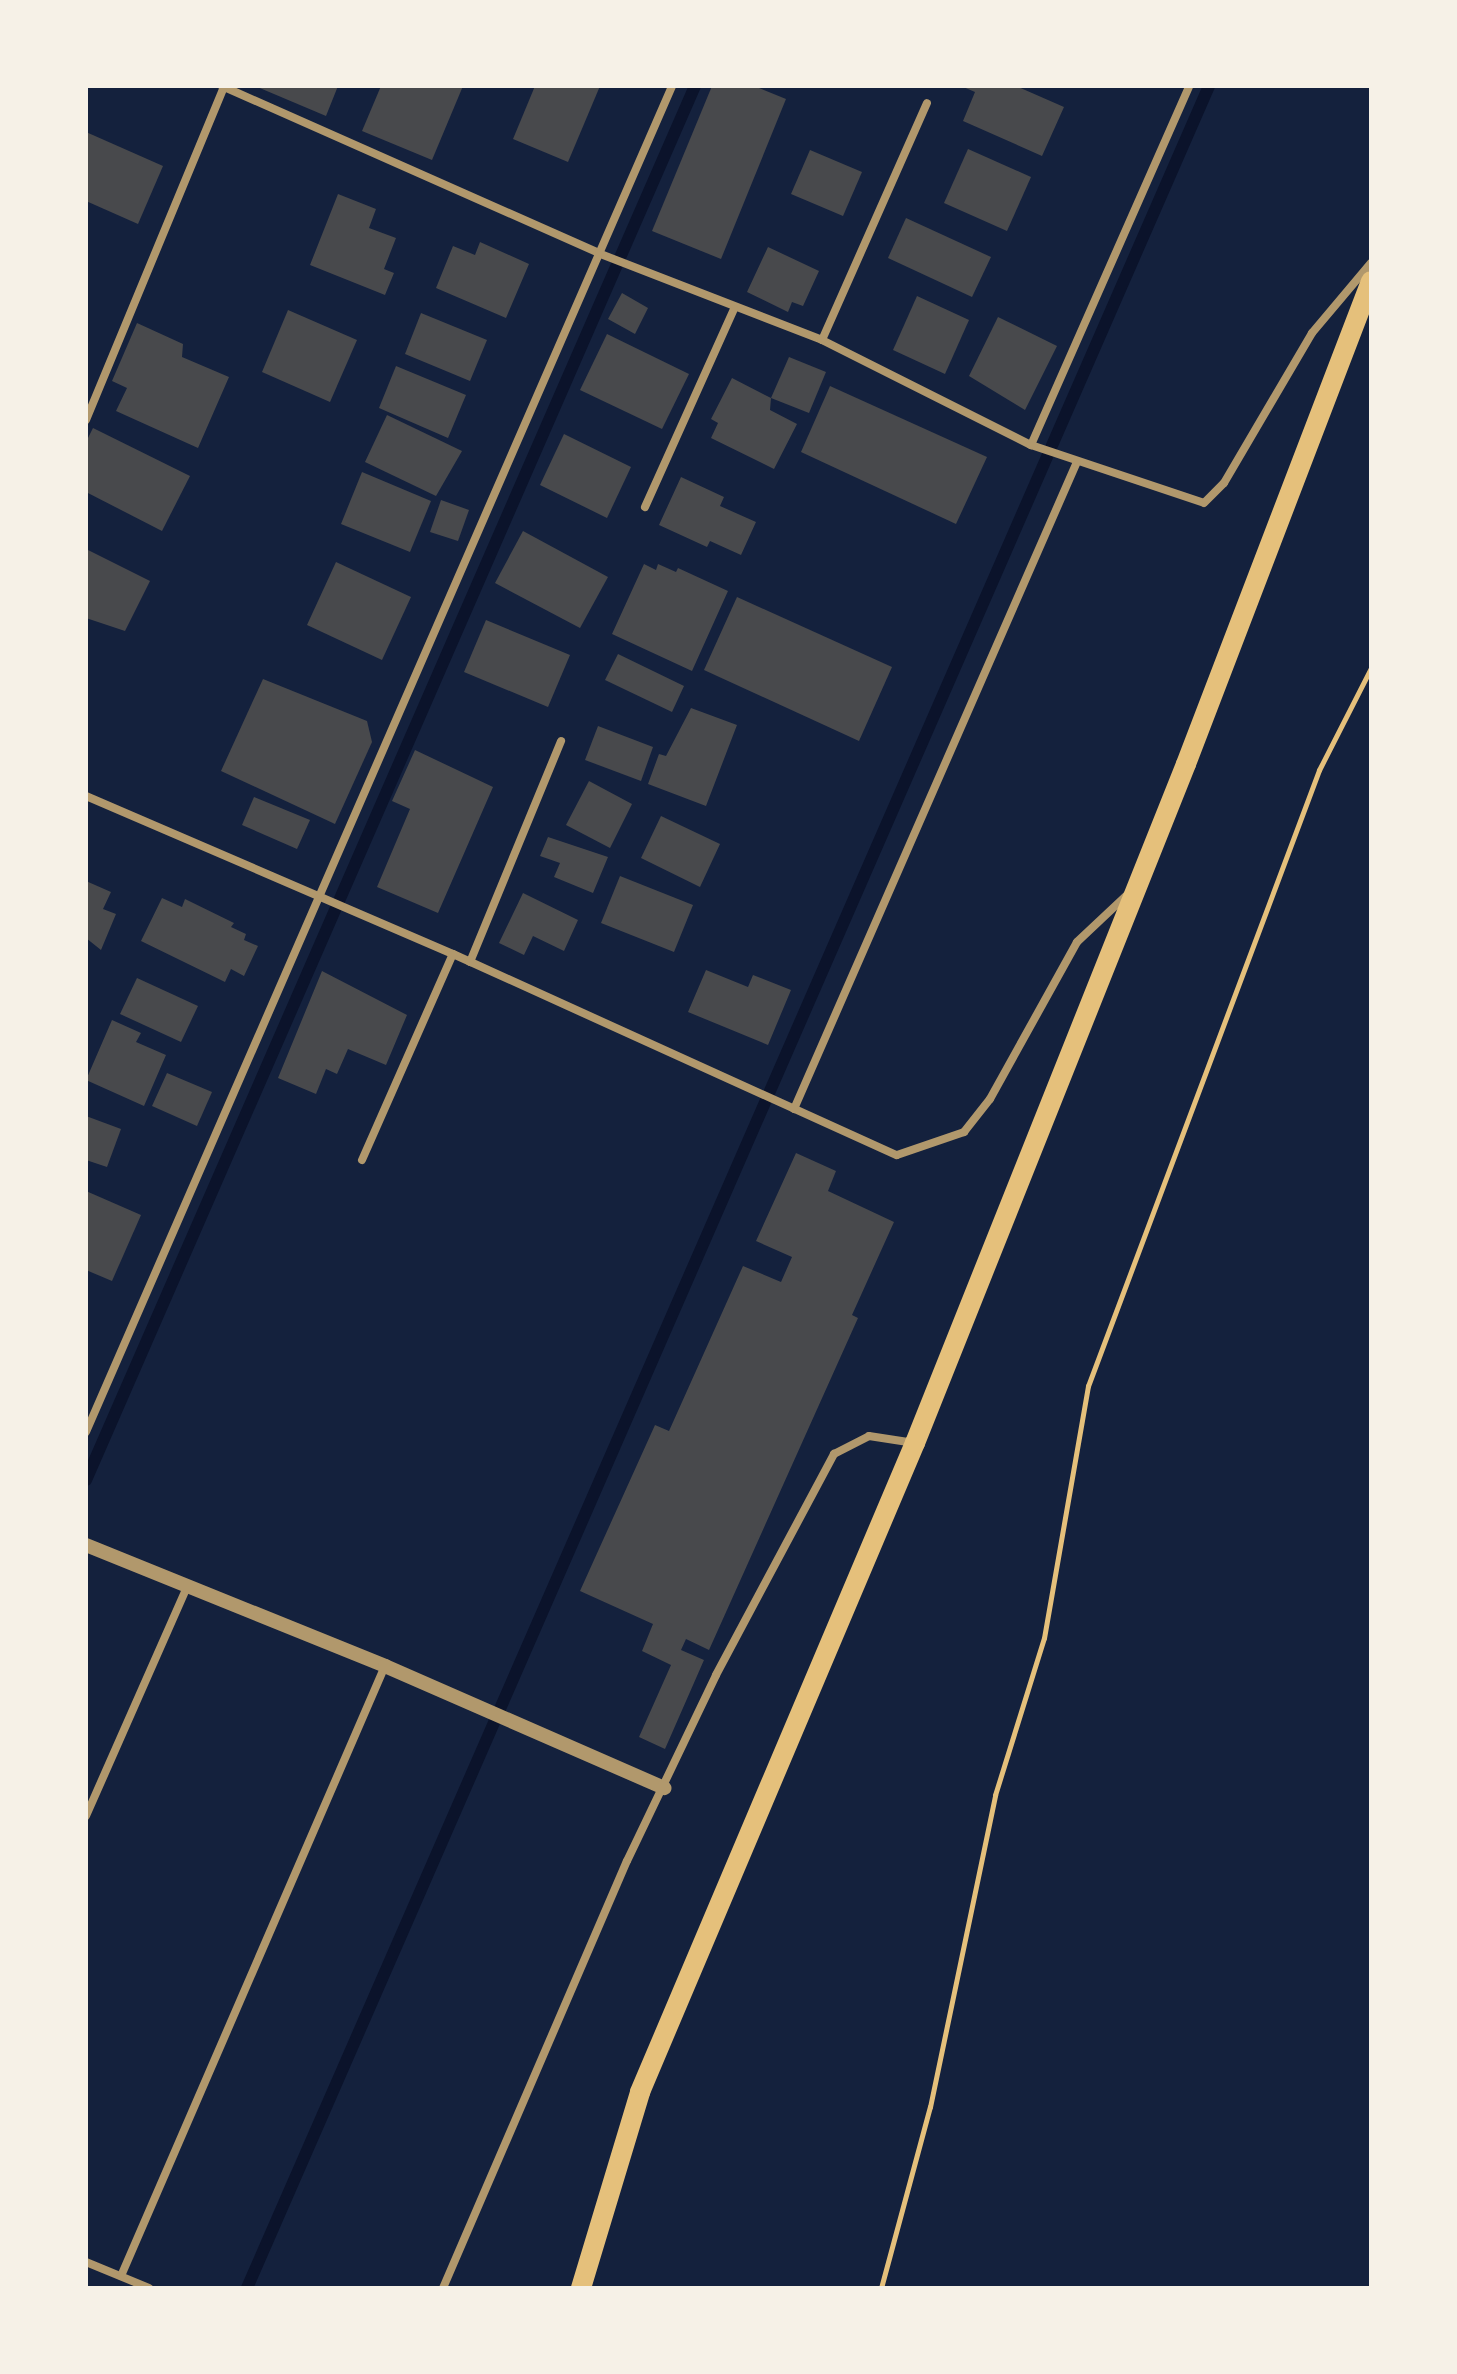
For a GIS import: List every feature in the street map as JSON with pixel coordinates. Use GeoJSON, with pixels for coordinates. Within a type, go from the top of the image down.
{"type":"FeatureCollection","features":[{"type":"Feature","properties":{"kind":"main road"},"geometry":{"type":"LineString","coordinates":[[581,2288],[640,2092],[915,1443],[1138,886],[1371,281]]}},
{"type":"Feature","properties":{"kind":"street"},"geometry":{"type":"LineString","coordinates":[[86,420],[223,86],[598,253],[734,309],[822,340],[1031,445],[1204,503],[1224,483],[1312,333],[1371,263]]}},
{"type":"Feature","properties":{"kind":"street"},"geometry":{"type":"LineString","coordinates":[[86,1432],[672,86]]}},
{"type":"Feature","properties":{"kind":"street"},"geometry":{"type":"LineString","coordinates":[[1031,445],[1189,86]]}},
{"type":"Feature","properties":{"kind":"street"},"geometry":{"type":"LineString","coordinates":[[822,340],[927,103]]}},
{"type":"Feature","properties":{"kind":"street"},"geometry":{"type":"LineString","coordinates":[[645,507],[734,309]]}},
{"type":"Feature","properties":{"kind":"street"},"geometry":{"type":"LineString","coordinates":[[794,1109],[1077,462]]}},
{"type":"Feature","properties":{"kind":"street"},"geometry":{"type":"LineString","coordinates":[[470,962],[561,741]]}},
{"type":"Feature","properties":{"kind":"street"},"geometry":{"type":"LineString","coordinates":[[86,796],[329,905],[453,954],[897,1155],[964,1132],[990,1099],[1077,942],[1104,911],[1138,886]]}},
{"type":"Feature","properties":{"kind":"street"},"geometry":{"type":"LineString","coordinates":[[362,1160],[453,954]]}},
{"type":"Feature","properties":{"kind":"street"},"geometry":{"type":"LineString","coordinates":[[443,2288],[627,1861],[716,1675],[834,1454],[869,1436],[915,1443]]}},
{"type":"Feature","properties":{"kind":"street"},"geometry":{"type":"LineString","coordinates":[[86,1545],[385,1666],[664,1788]]}},
{"type":"Feature","properties":{"kind":"street"},"geometry":{"type":"LineString","coordinates":[[86,1816],[187,1587]]}},
{"type":"Feature","properties":{"kind":"street"},"geometry":{"type":"LineString","coordinates":[[121,2276],[385,1666]]}},
{"type":"Feature","properties":{"kind":"street"},"geometry":{"type":"LineString","coordinates":[[86,2262],[149,2288]]}},
{"type":"Feature","properties":{"kind":"path"},"geometry":{"type":"LineString","coordinates":[[881,2288],[930,2107],[995,1795],[1044,1638],[1088,1386],[1319,770],[1371,668]]}},
{"type":"Feature","properties":{"kind":"building"},"geometry":{"type":"Polygon","coordinates":[[[255,86],[338,86],[326,116],[255,86]]]}},
{"type":"Feature","properties":{"kind":"building"},"geometry":{"type":"Polygon","coordinates":[[[381,86],[463,86],[432,160],[362,131],[381,86]]]}},
{"type":"Feature","properties":{"kind":"building"},"geometry":{"type":"Polygon","coordinates":[[[535,86],[600,86],[568,162],[513,139],[535,86]]]}},
{"type":"Feature","properties":{"kind":"building"},"geometry":{"type":"Polygon","coordinates":[[[712,86],[754,86],[786,99],[721,259],[652,231],[712,86]]]}},
{"type":"Feature","properties":{"kind":"building"},"geometry":{"type":"Polygon","coordinates":[[[961,86],[1016,86],[1064,107],[1042,156],[963,121],[975,92],[961,86]]]}},
{"type":"Feature","properties":{"kind":"building"},"geometry":{"type":"Polygon","coordinates":[[[86,132],[163,166],[138,224],[86,201],[86,132]]]}},
{"type":"Feature","properties":{"kind":"building"},"geometry":{"type":"Polygon","coordinates":[[[968,149],[1031,177],[1007,231],[944,203],[968,149]]]}},
{"type":"Feature","properties":{"kind":"building"},"geometry":{"type":"Polygon","coordinates":[[[810,150],[862,172],[843,216],[791,194],[810,150]]]}},
{"type":"Feature","properties":{"kind":"building"},"geometry":{"type":"Polygon","coordinates":[[[338,194],[376,209],[369,228],[396,238],[384,269],[394,273],[385,295],[310,265],[338,194]]]}},
{"type":"Feature","properties":{"kind":"building"},"geometry":{"type":"Polygon","coordinates":[[[906,218],[991,257],[972,297],[888,258],[906,218]]]}},
{"type":"Feature","properties":{"kind":"building"},"geometry":{"type":"Polygon","coordinates":[[[480,242],[529,264],[506,318],[436,288],[453,246],[475,255],[480,242]]]}},
{"type":"Feature","properties":{"kind":"building"},"geometry":{"type":"Polygon","coordinates":[[[768,247],[819,271],[803,306],[792,302],[788,312],[747,292],[768,247]]]}},
{"type":"Feature","properties":{"kind":"building"},"geometry":{"type":"Polygon","coordinates":[[[622,293],[648,308],[635,334],[608,319],[622,293]]]}},
{"type":"Feature","properties":{"kind":"building"},"geometry":{"type":"Polygon","coordinates":[[[917,296],[969,320],[945,374],[893,350],[917,296]]]}},
{"type":"Feature","properties":{"kind":"building"},"geometry":{"type":"Polygon","coordinates":[[[288,310],[357,340],[330,402],[262,372],[288,310]]]}},
{"type":"Feature","properties":{"kind":"building"},"geometry":{"type":"Polygon","coordinates":[[[421,313],[487,340],[470,381],[405,354],[421,313]]]}},
{"type":"Feature","properties":{"kind":"building"},"geometry":{"type":"Polygon","coordinates":[[[998,317],[1057,346],[1025,410],[969,376],[998,317]]]}},
{"type":"Feature","properties":{"kind":"building"},"geometry":{"type":"Polygon","coordinates":[[[137,323],[183,344],[182,357],[229,377],[198,448],[116,411],[127,388],[112,381],[137,323]]]}},
{"type":"Feature","properties":{"kind":"building"},"geometry":{"type":"Polygon","coordinates":[[[607,334],[689,374],[662,429],[580,390],[607,334]]]}},
{"type":"Feature","properties":{"kind":"building"},"geometry":{"type":"Polygon","coordinates":[[[789,357],[826,372],[809,413],[771,398],[789,357]]]}},
{"type":"Feature","properties":{"kind":"building"},"geometry":{"type":"Polygon","coordinates":[[[396,366],[466,395],[448,438],[379,408],[396,366]]]}},
{"type":"Feature","properties":{"kind":"building"},"geometry":{"type":"Polygon","coordinates":[[[732,378],[771,398],[770,410],[797,424],[774,469],[711,438],[718,423],[711,419],[732,378]]]}},
{"type":"Feature","properties":{"kind":"building"},"geometry":{"type":"Polygon","coordinates":[[[830,386],[987,457],[956,524],[801,452],[830,386]]]}},
{"type":"Feature","properties":{"kind":"building"},"geometry":{"type":"Polygon","coordinates":[[[387,415],[462,451],[436,496],[365,462],[387,415]]]}},
{"type":"Feature","properties":{"kind":"building"},"geometry":{"type":"Polygon","coordinates":[[[93,428],[190,476],[162,531],[86,492],[86,442],[93,428]]]}},
{"type":"Feature","properties":{"kind":"building"},"geometry":{"type":"Polygon","coordinates":[[[564,434],[631,467],[607,518],[540,485],[564,434]]]}},
{"type":"Feature","properties":{"kind":"building"},"geometry":{"type":"Polygon","coordinates":[[[362,472],[431,501],[410,552],[341,524],[362,472]]]}},
{"type":"Feature","properties":{"kind":"building"},"geometry":{"type":"Polygon","coordinates":[[[681,477],[724,497],[720,506],[756,522],[741,555],[710,541],[707,547],[659,525],[681,477]]]}},
{"type":"Feature","properties":{"kind":"building"},"geometry":{"type":"Polygon","coordinates":[[[441,500],[469,510],[458,541],[430,532],[441,500]]]}},
{"type":"Feature","properties":{"kind":"building"},"geometry":{"type":"Polygon","coordinates":[[[523,531],[608,577],[580,628],[495,583],[523,531]]]}},
{"type":"Feature","properties":{"kind":"building"},"geometry":{"type":"Polygon","coordinates":[[[86,542],[88,550],[150,581],[125,631],[86,618],[86,542]]]}},
{"type":"Feature","properties":{"kind":"building"},"geometry":{"type":"Polygon","coordinates":[[[336,562],[411,597],[382,660],[307,625],[336,562]]]}},
{"type":"Feature","properties":{"kind":"building"},"geometry":{"type":"Polygon","coordinates":[[[644,564],[656,570],[658,564],[676,572],[678,568],[728,591],[692,671],[612,634],[644,564]]]}},
{"type":"Feature","properties":{"kind":"building"},"geometry":{"type":"Polygon","coordinates":[[[737,597],[892,667],[859,741],[704,670],[737,597]]]}},
{"type":"Feature","properties":{"kind":"building"},"geometry":{"type":"Polygon","coordinates":[[[486,620],[570,655],[548,707],[464,672],[486,620]]]}},
{"type":"Feature","properties":{"kind":"building"},"geometry":{"type":"Polygon","coordinates":[[[618,654],[684,686],[672,712],[605,680],[618,654]]]}},
{"type":"Feature","properties":{"kind":"building"},"geometry":{"type":"Polygon","coordinates":[[[263,679],[367,721],[372,742],[335,824],[221,771],[263,679]]]}},
{"type":"Feature","properties":{"kind":"building"},"geometry":{"type":"Polygon","coordinates":[[[691,708],[737,725],[706,806],[648,784],[659,754],[666,756],[691,708]]]}},
{"type":"Feature","properties":{"kind":"building"},"geometry":{"type":"Polygon","coordinates":[[[598,726],[653,747],[641,781],[585,760],[598,726]]]}},
{"type":"Feature","properties":{"kind":"building"},"geometry":{"type":"Polygon","coordinates":[[[415,750],[493,787],[438,913],[377,887],[410,809],[392,801],[415,750]]]}},
{"type":"Feature","properties":{"kind":"building"},"geometry":{"type":"Polygon","coordinates":[[[589,781],[632,804],[610,848],[566,825],[589,781]]]}},
{"type":"Feature","properties":{"kind":"building"},"geometry":{"type":"Polygon","coordinates":[[[254,797],[310,820],[297,849],[242,825],[254,797]]]}},
{"type":"Feature","properties":{"kind":"building"},"geometry":{"type":"Polygon","coordinates":[[[661,816],[720,844],[700,887],[641,858],[661,816]]]}},
{"type":"Feature","properties":{"kind":"building"},"geometry":{"type":"Polygon","coordinates":[[[548,837],[608,857],[593,893],[554,877],[560,863],[540,856],[548,837]]]}},
{"type":"Feature","properties":{"kind":"building"},"geometry":{"type":"Polygon","coordinates":[[[620,876],[693,905],[674,952],[601,923],[620,876]]]}},
{"type":"Feature","properties":{"kind":"building"},"geometry":{"type":"Polygon","coordinates":[[[86,881],[111,892],[103,909],[116,914],[101,950],[86,938],[86,881]]]}},
{"type":"Feature","properties":{"kind":"building"},"geometry":{"type":"Polygon","coordinates":[[[523,893],[578,920],[564,951],[533,936],[524,955],[499,943],[523,893]]]}},
{"type":"Feature","properties":{"kind":"building"},"geometry":{"type":"Polygon","coordinates":[[[162,898],[182,907],[185,899],[234,923],[231,927],[246,934],[244,940],[258,946],[244,976],[231,969],[225,982],[141,941],[162,898]]]}},
{"type":"Feature","properties":{"kind":"building"},"geometry":{"type":"Polygon","coordinates":[[[706,970],[748,987],[753,975],[791,990],[768,1045],[688,1012],[706,970]]]}},
{"type":"Feature","properties":{"kind":"building"},"geometry":{"type":"Polygon","coordinates":[[[322,971],[407,1015],[386,1065],[348,1049],[337,1074],[326,1069],[316,1094],[278,1078],[322,971]]]}},
{"type":"Feature","properties":{"kind":"building"},"geometry":{"type":"Polygon","coordinates":[[[137,978],[198,1006],[181,1042],[120,1014],[137,978]]]}},
{"type":"Feature","properties":{"kind":"building"},"geometry":{"type":"Polygon","coordinates":[[[112,1020],[141,1033],[136,1042],[166,1055],[144,1106],[86,1080],[112,1020]]]}},
{"type":"Feature","properties":{"kind":"building"},"geometry":{"type":"Polygon","coordinates":[[[167,1073],[212,1092],[197,1126],[152,1106],[167,1073]]]}},
{"type":"Feature","properties":{"kind":"building"},"geometry":{"type":"Polygon","coordinates":[[[86,1116],[121,1129],[107,1167],[86,1160],[86,1116]]]}},
{"type":"Feature","properties":{"kind":"building"},"geometry":{"type":"Polygon","coordinates":[[[796,1153],[836,1171],[828,1191],[894,1222],[852,1315],[858,1318],[709,1650],[686,1639],[681,1650],[704,1660],[665,1749],[639,1737],[671,1665],[642,1651],[653,1624],[580,1591],[655,1425],[669,1431],[743,1266],[781,1282],[792,1257],[756,1241],[796,1153]]]}},
{"type":"Feature","properties":{"kind":"building"},"geometry":{"type":"Polygon","coordinates":[[[86,1191],[141,1215],[112,1281],[86,1270],[86,1191]]]}},
{"type":"Feature","properties":{"kind":"waterway"},"geometry":{"type":"LineString","coordinates":[[86,1480],[695,86]]}},
{"type":"Feature","properties":{"kind":"waterway"},"geometry":{"type":"LineString","coordinates":[[247,2288],[1209,86]]}}]}
